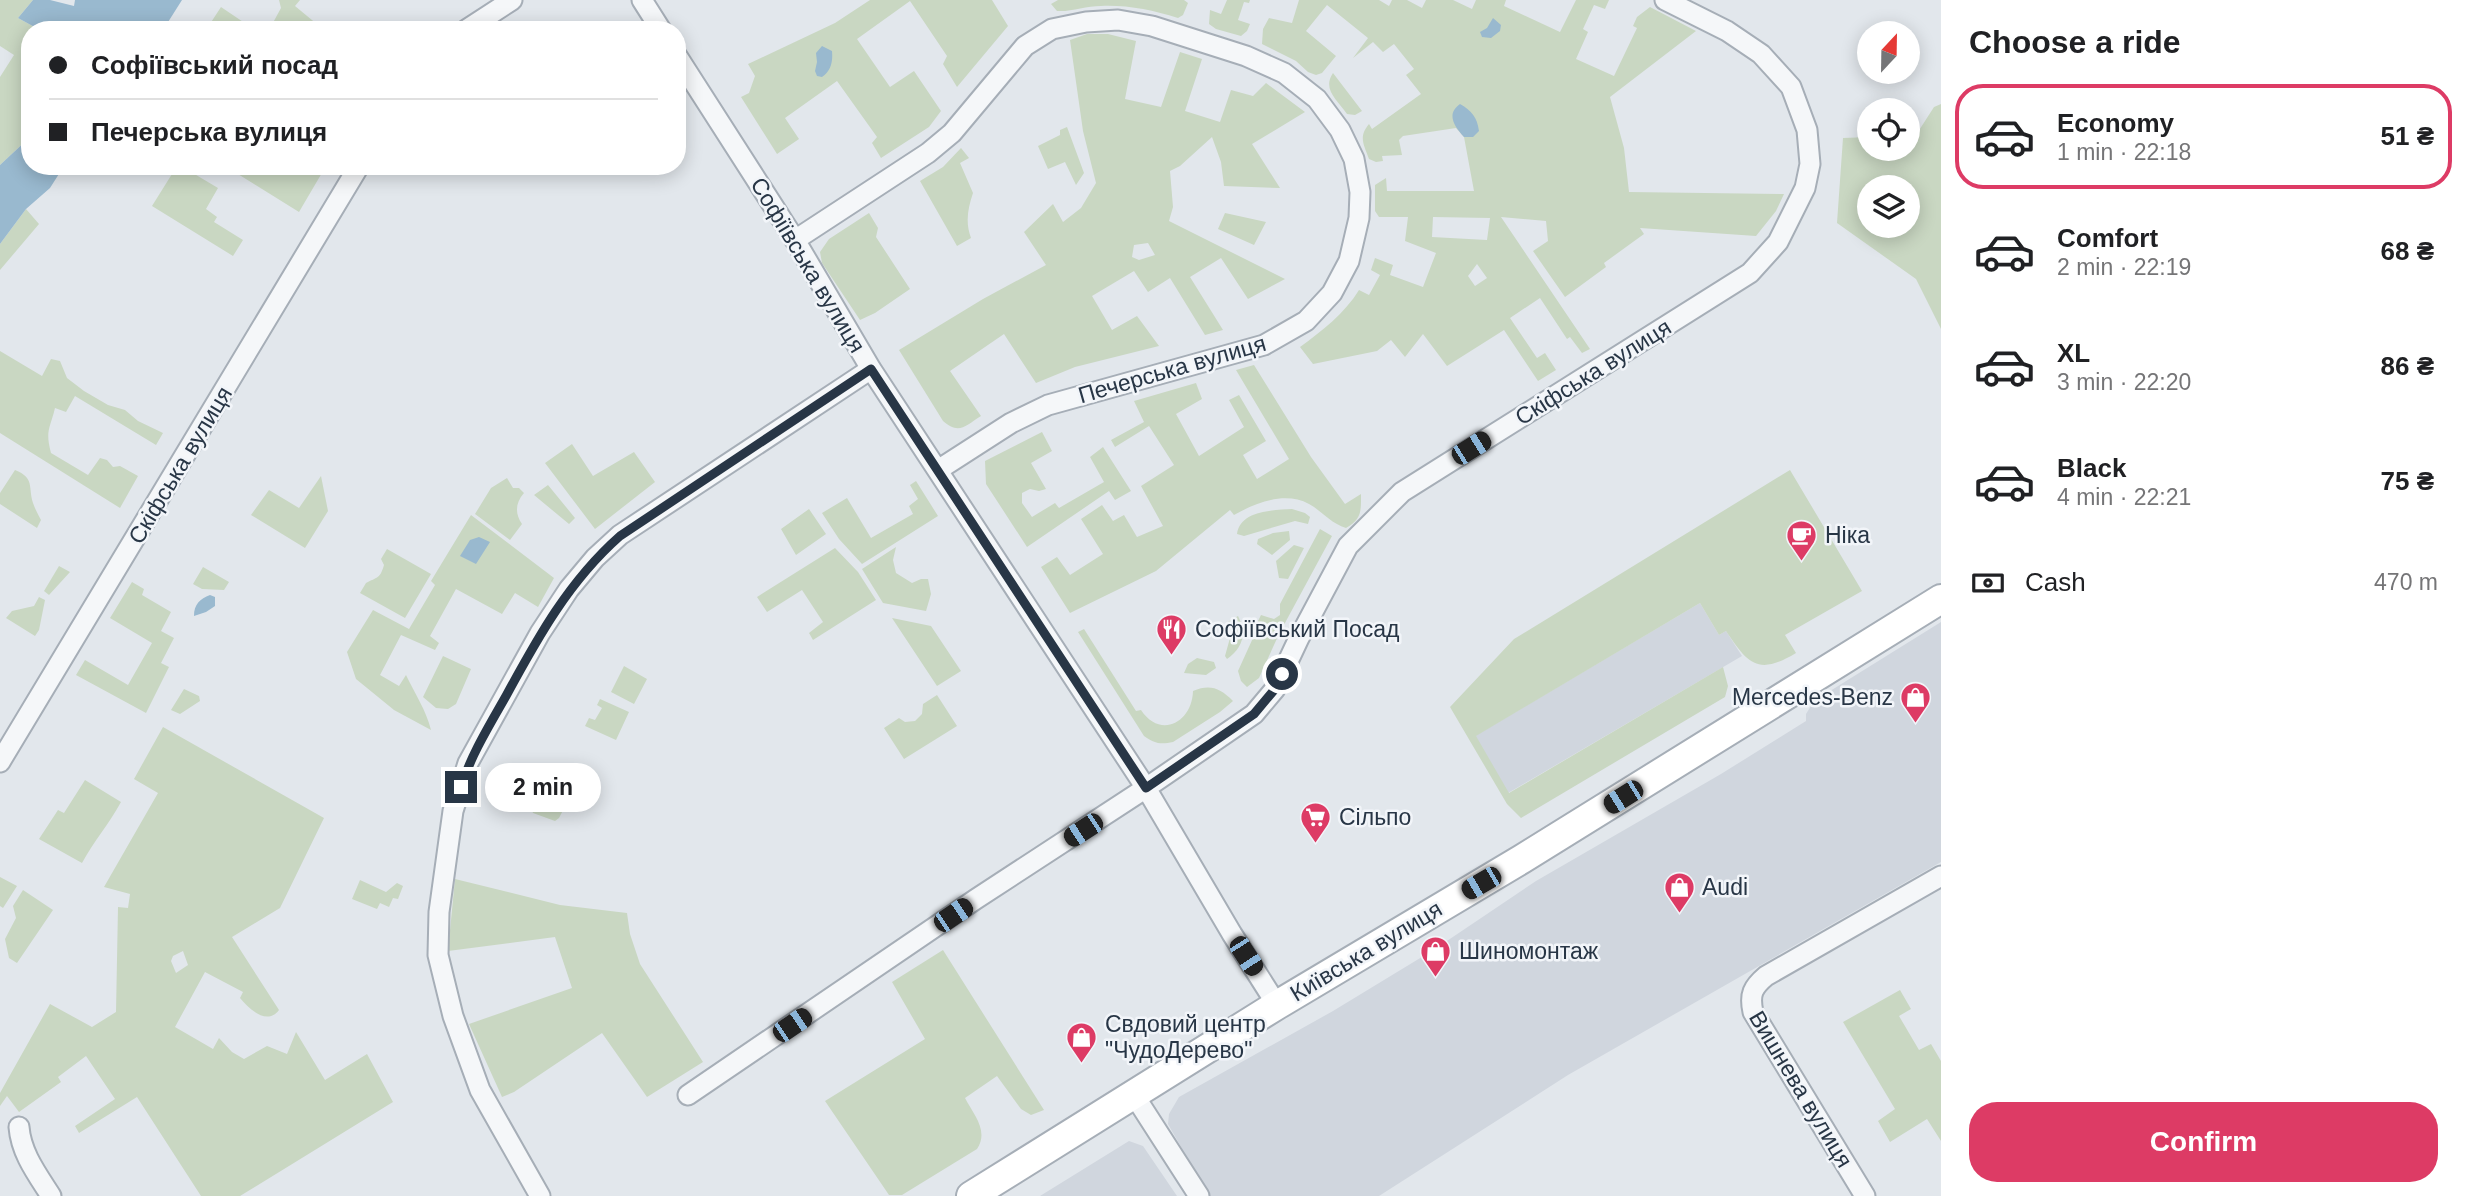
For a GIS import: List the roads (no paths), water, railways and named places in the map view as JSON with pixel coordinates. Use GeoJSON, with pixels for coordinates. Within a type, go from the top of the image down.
{"type":"FeatureCollection","features":[{"type":"Feature","properties":{"kind":"main road","name":"Київська вулиця"},"geometry":{"type":"LineString","coordinates":[[971,1196],[1277,1005],[1534,852],[1941,599]]}},
{"type":"Feature","properties":{"kind":"street"},"geometry":{"type":"LineString","coordinates":[[480,21],[512,0]]}},
{"type":"Feature","properties":{"kind":"street"},"geometry":{"type":"LineString","coordinates":[[642,0],[655,21]]}},
{"type":"Feature","properties":{"kind":"street","name":"Скіфська вулиця"},"geometry":{"type":"LineString","coordinates":[[688,1095],[1254,714],[1275,689],[1348,546],[1402,492],[1750,273],[1778,242],[1805,188],[1810,164],[1807,130],[1791,87],[1761,54],[1727,31],[1665,0]]}},
{"type":"Feature","properties":{"kind":"street","name":"Печерська вулиця"},"geometry":{"type":"LineString","coordinates":[[795,240],[929,153],[951,133],[1025,46],[1052,29],[1075,24],[1118,20],[1152,26],[1246,56],[1284,73],[1317,99],[1340,130],[1354,159],[1360,192],[1359,218],[1349,261],[1332,293],[1306,321],[1264,345],[1048,405],[1011,423],[938,470]]}},
{"type":"Feature","properties":{"kind":"street","name":"Софіївська вулиця"},"geometry":{"type":"LineString","coordinates":[[686,70],[795,240],[871,369],[1146,788],[1231,934],[1277,1005]]}},
{"type":"Feature","properties":{"kind":"street","name":"Скіфська вулиця"},"geometry":{"type":"LineString","coordinates":[[0,762],[354,175]]}},
{"type":"Feature","properties":{"kind":"street"},"geometry":{"type":"LineString","coordinates":[[538,1195],[480,1090],[453,1016],[438,955],[439,912],[453,811],[468,763],[540,633],[569,589],[595,558],[620,536],[871,369]]}},
{"type":"Feature","properties":{"kind":"street","name":"Вишнева вулиця"},"geometry":{"type":"LineString","coordinates":[[1865,1196],[1753,1012],[1750,999],[1753,987],[1766,976],[1941,876]]}},
{"type":"Feature","properties":{"kind":"street"},"geometry":{"type":"LineString","coordinates":[[1134,1095],[1199,1196]]}},
{"type":"Feature","properties":{"kind":"street"},"geometry":{"type":"LineString","coordinates":[[19,1127],[20,1140],[28,1159],[51,1196]]}},
{"type":"Feature","properties":{"kind":"water"},"geometry":{"type":"Polygon","coordinates":[[[33,0],[50,0],[74,6],[75,0],[182,0],[169,21],[24,21],[18,18],[33,0]]]}},
{"type":"Feature","properties":{"kind":"water"},"geometry":{"type":"Polygon","coordinates":[[[1493,18],[1501,25],[1500,31],[1491,38],[1482,37],[1480,32],[1487,28],[1493,18]]]}},
{"type":"Feature","properties":{"kind":"water"},"geometry":{"type":"Polygon","coordinates":[[[822,46],[832,51],[832,62],[822,77],[817,76],[815,71],[816,53],[822,46]]]}},
{"type":"Feature","properties":{"kind":"water"},"geometry":{"type":"Polygon","coordinates":[[[1460,104],[1471,112],[1477,122],[1479,131],[1473,137],[1464,137],[1453,120],[1453,112],[1460,104]]]}},
{"type":"Feature","properties":{"kind":"water"},"geometry":{"type":"Polygon","coordinates":[[[21,145],[21,175],[58,175],[50,188],[26,209],[0,244],[0,165],[21,145]]]}},
{"type":"Feature","properties":{"kind":"water"},"geometry":{"type":"Polygon","coordinates":[[[479,537],[490,542],[476,564],[460,556],[470,540],[479,537]]]}},
{"type":"Feature","properties":{"kind":"water"},"geometry":{"type":"Polygon","coordinates":[[[210,595],[215,597],[215,606],[194,616],[198,603],[210,595]]]}},
{"type":"Feature","properties":{"kind":"place","name":"Ніка"},"geometry":{"type":"Point","coordinates":[1802,562]}},
{"type":"Feature","properties":{"kind":"place","name":"Софіївський Посад"},"geometry":{"type":"Point","coordinates":[1172,656]}},
{"type":"Feature","properties":{"kind":"place","name":"Mercedes-Benz"},"geometry":{"type":"Point","coordinates":[1916,724]}},
{"type":"Feature","properties":{"kind":"place","name":"Сільпо"},"geometry":{"type":"Point","coordinates":[1316,844]}},
{"type":"Feature","properties":{"kind":"place","name":"Audi"},"geometry":{"type":"Point","coordinates":[1679,914]}},
{"type":"Feature","properties":{"kind":"place","name":"Шиномонтаж"},"geometry":{"type":"Point","coordinates":[1436,978]}},
{"type":"Feature","properties":{"kind":"place","name":"Свдовий центр \"ЧудоДерево\""},"geometry":{"type":"Point","coordinates":[1082,1064]}}]}
